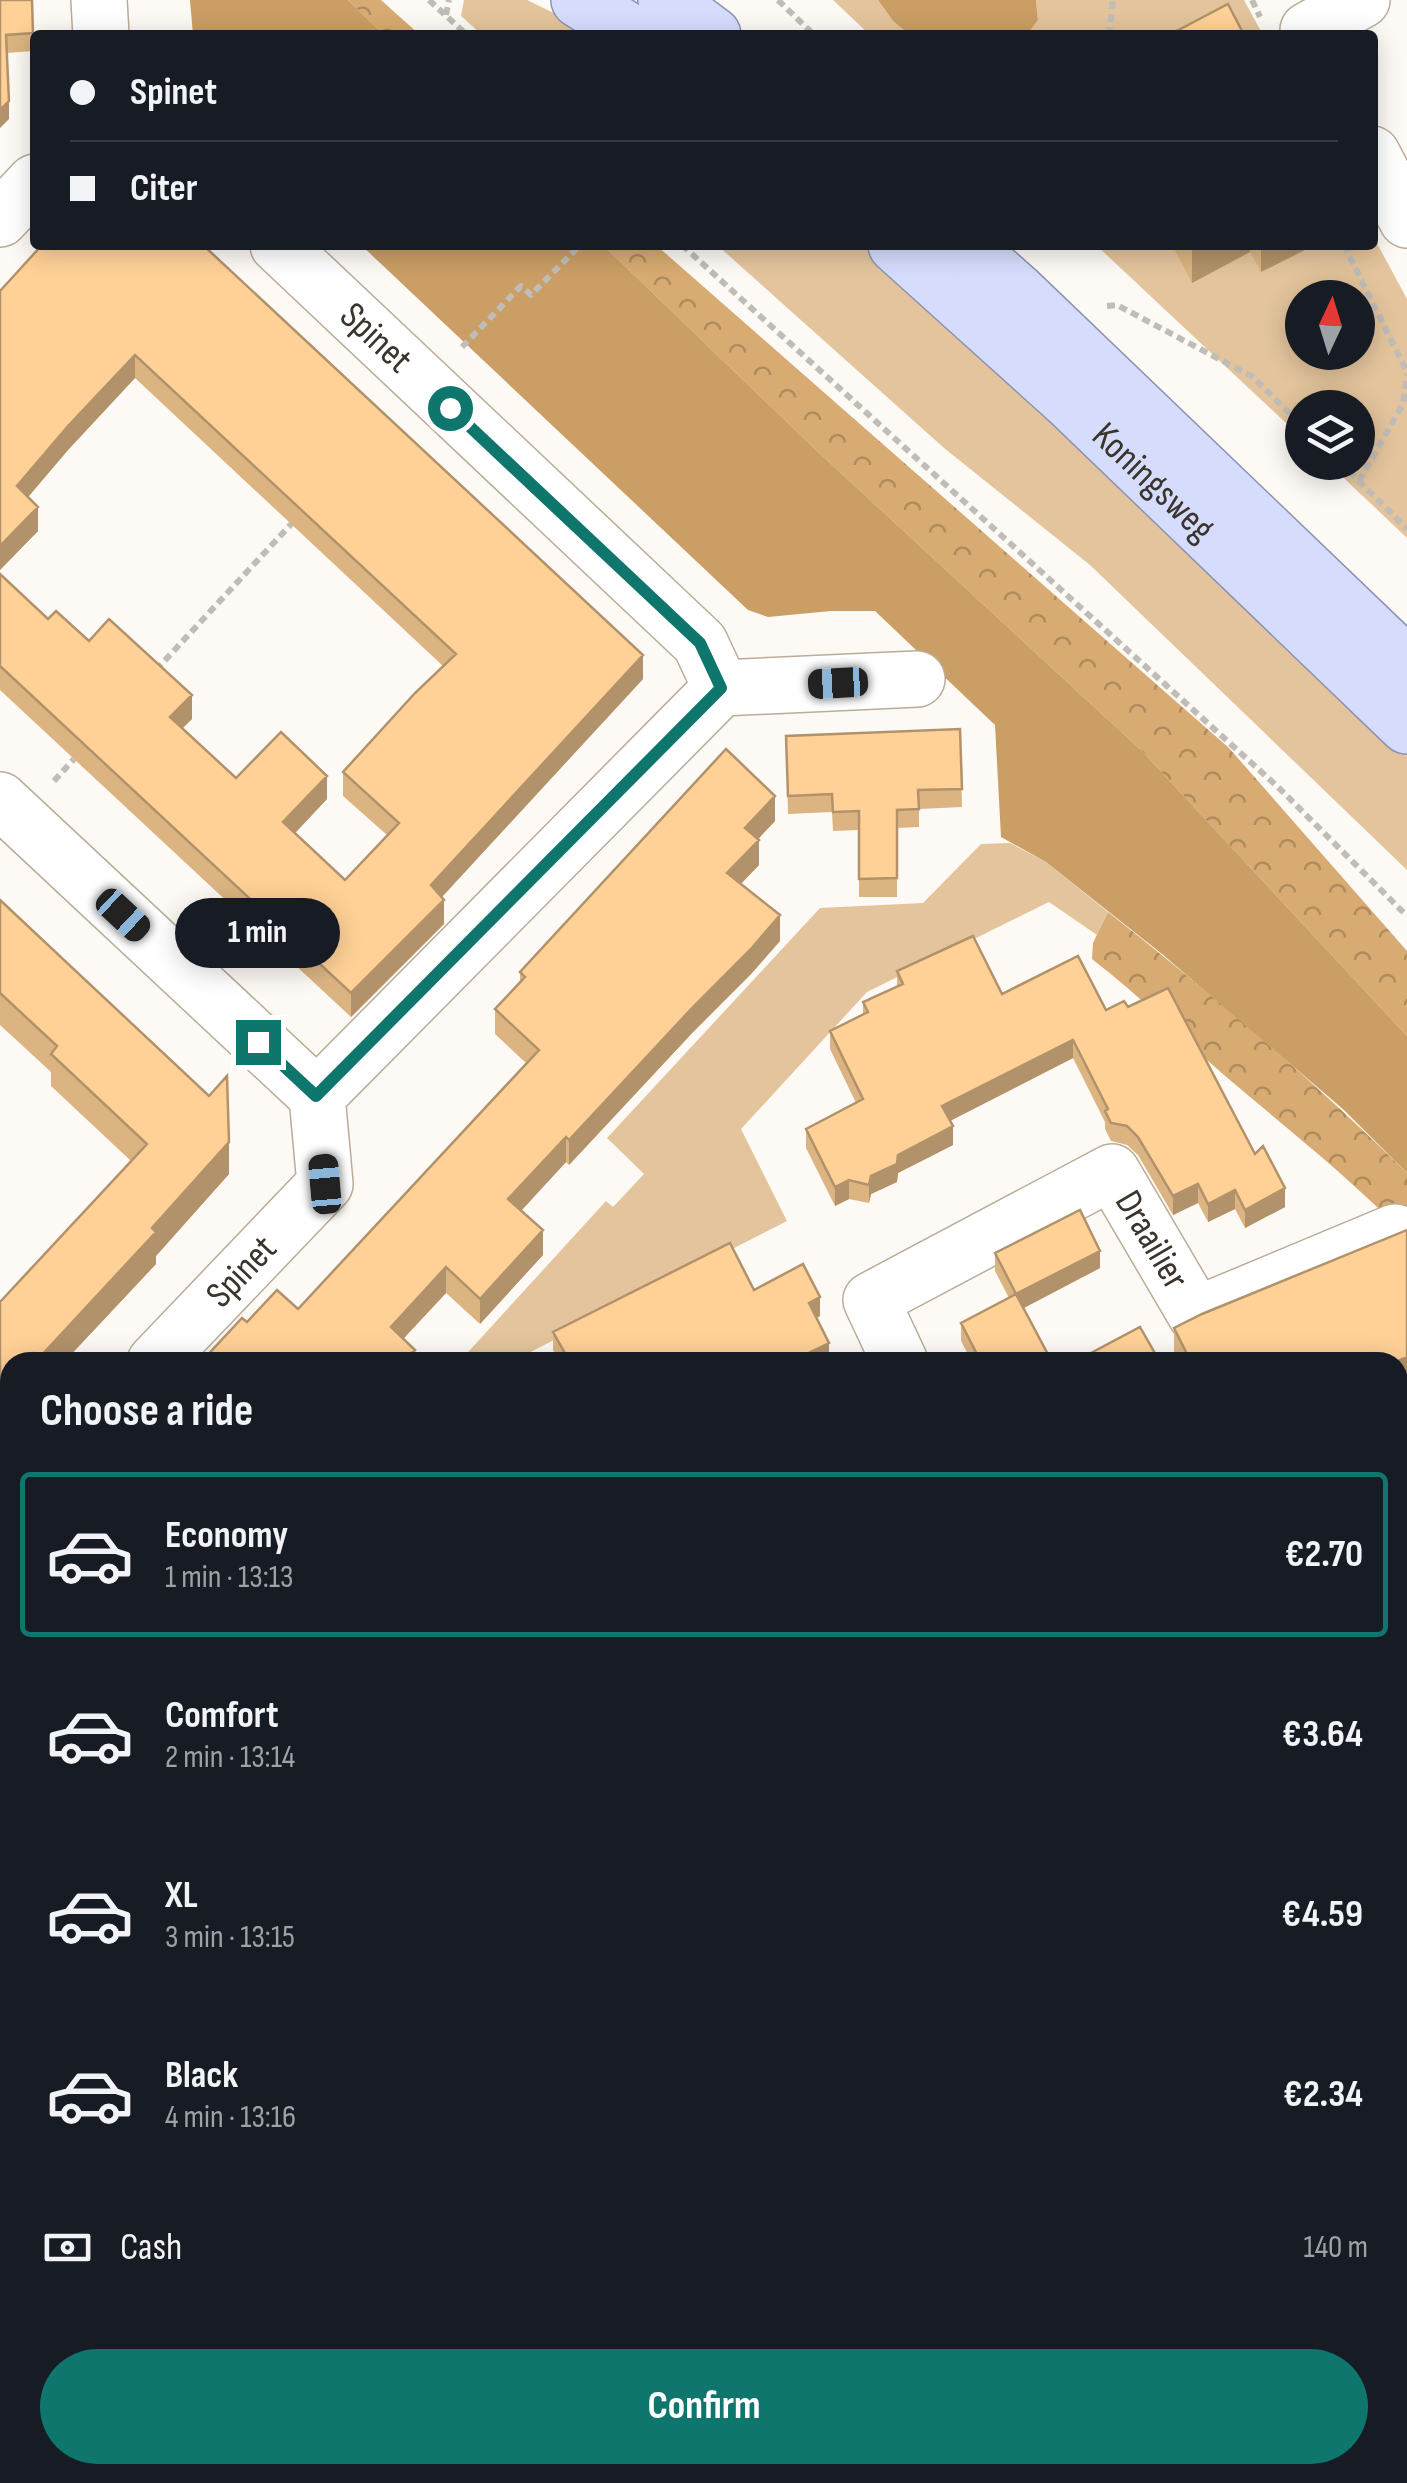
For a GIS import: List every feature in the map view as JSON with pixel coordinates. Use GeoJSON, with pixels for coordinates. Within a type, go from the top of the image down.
{"type":"FeatureCollection","features":[{"type":"Feature","properties":{"kind":"main road"},"geometry":{"type":"LineString","coordinates":[[579,0],[627,30]]}},
{"type":"Feature","properties":{"kind":"main road"},"geometry":{"type":"LineString","coordinates":[[666,0],[706,30]]}},
{"type":"Feature","properties":{"kind":"main road","name":"Koningsweg"},"geometry":{"type":"LineString","coordinates":[[902,250],[1068,400],[1407,726]]}},
{"type":"Feature","properties":{"kind":"main road","name":"Koningsweg"},"geometry":{"type":"LineString","coordinates":[[971,250],[1407,666]]}},
{"type":"Feature","properties":{"kind":"street"},"geometry":{"type":"LineString","coordinates":[[99,0],[100,30]]}},
{"type":"Feature","properties":{"kind":"street"},"geometry":{"type":"LineString","coordinates":[[1308,30],[1362,0]]}},
{"type":"Feature","properties":{"kind":"street"},"geometry":{"type":"LineString","coordinates":[[1378,165],[1407,220]]}},
{"type":"Feature","properties":{"kind":"street"},"geometry":{"type":"LineString","coordinates":[[0,219],[30,187]]}},
{"type":"Feature","properties":{"kind":"street","name":"Spinet"},"geometry":{"type":"LineString","coordinates":[[283,250],[700,643],[721,688]]}},
{"type":"Feature","properties":{"kind":"street"},"geometry":{"type":"LineString","coordinates":[[0,800],[316,1096],[721,688],[917,679]]}},
{"type":"Feature","properties":{"kind":"street","name":"Spinet"},"geometry":{"type":"LineString","coordinates":[[165,1352],[325,1184],[316,1096]]}},
{"type":"Feature","properties":{"kind":"street","name":"Draailier"},"geometry":{"type":"LineString","coordinates":[[895,1352],[871,1300],[1112,1172],[1196,1314],[1394,1232]]}},
{"type":"Feature","properties":{"kind":"path"},"geometry":{"type":"LineString","coordinates":[[429,0],[461,30]]}},
{"type":"Feature","properties":{"kind":"path"},"geometry":{"type":"LineString","coordinates":[[446,15],[449,0]]}},
{"type":"Feature","properties":{"kind":"path"},"geometry":{"type":"LineString","coordinates":[[778,0],[809,30]]}},
{"type":"Feature","properties":{"kind":"path"},"geometry":{"type":"LineString","coordinates":[[1110,30],[1113,0]]}},
{"type":"Feature","properties":{"kind":"path"},"geometry":{"type":"LineString","coordinates":[[459,350],[521,286],[531,295],[575,250]]}},
{"type":"Feature","properties":{"kind":"path"},"geometry":{"type":"LineString","coordinates":[[687,250],[1278,787],[1407,916]]}},
{"type":"Feature","properties":{"kind":"path"},"geometry":{"type":"LineString","coordinates":[[1346,250],[1407,373],[1403,404],[1359,481],[1407,529]]}},
{"type":"Feature","properties":{"kind":"path"},"geometry":{"type":"LineString","coordinates":[[1101,307],[1117,305],[1253,377],[1285,409]]}},
{"type":"Feature","properties":{"kind":"path"},"geometry":{"type":"LineString","coordinates":[[155,671],[302,512]]}},
{"type":"Feature","properties":{"kind":"shaded area"},"geometry":{"type":"Polygon","coordinates":[[[190,0],[348,0],[379,30],[193,30],[190,0]]]}},
{"type":"Feature","properties":{"kind":"shaded area"},"geometry":{"type":"Polygon","coordinates":[[[464,0],[527,0],[589,30],[476,30],[461,16],[464,0]]]}},
{"type":"Feature","properties":{"kind":"shaded area"},"geometry":{"type":"Polygon","coordinates":[[[833,0],[878,0],[904,30],[865,30],[833,0]]]}},
{"type":"Feature","properties":{"kind":"shaded area"},"geometry":{"type":"Polygon","coordinates":[[[878,0],[1036,0],[1038,20],[1031,30],[904,30],[878,0]]]}},
{"type":"Feature","properties":{"kind":"shaded area"},"geometry":{"type":"Polygon","coordinates":[[[1036,0],[1244,0],[1260,30],[1031,30],[1038,20],[1036,0]]]}},
{"type":"Feature","properties":{"kind":"shaded area"},"geometry":{"type":"Polygon","coordinates":[[[1378,245],[1407,299],[1407,538],[1346,480],[1375,480],[1375,390],[1285,390],[1285,422],[1101,250],[1378,250],[1378,245]]]}},
{"type":"Feature","properties":{"kind":"shaded area"},"geometry":{"type":"Polygon","coordinates":[[[366,250],[608,250],[816,450],[1142,751],[1407,1036],[1407,1173],[1344,1110],[1162,954],[1046,862],[1001,837],[995,725],[875,611],[768,617],[748,610],[366,250]]]}},
{"type":"Feature","properties":{"kind":"shaded area"},"geometry":{"type":"Polygon","coordinates":[[[723,250],[886,250],[1407,745],[1407,870],[1090,565],[944,448],[723,250]]]}},
{"type":"Feature","properties":{"kind":"shaded area"},"geometry":{"type":"Polygon","coordinates":[[[1010,843],[1046,862],[1108,912],[1097,935],[1049,902],[867,992],[741,1129],[787,1221],[531,1352],[468,1352],[606,1201],[613,1207],[644,1174],[607,1138],[820,908],[923,903],[981,844],[1010,843]]]}},
{"type":"Feature","properties":{"kind":"green space"},"geometry":{"type":"Polygon","coordinates":[[[348,0],[381,0],[414,30],[379,30],[348,0]]]}},
{"type":"Feature","properties":{"kind":"green space"},"geometry":{"type":"Polygon","coordinates":[[[608,250],[662,250],[1229,748],[1407,951],[1407,1036],[1142,751],[816,450],[608,250]]]}},
{"type":"Feature","properties":{"kind":"green space"},"geometry":{"type":"Polygon","coordinates":[[[1108,912],[1261,1038],[1407,1173],[1407,1237],[1341,1174],[1092,959],[1093,943],[1108,912]]]}},
{"type":"Feature","properties":{"kind":"building"},"geometry":{"type":"Polygon","coordinates":[[[0,0],[32,0],[33,30],[6,35],[9,101],[0,110],[0,0]]]}},
{"type":"Feature","properties":{"kind":"building"},"geometry":{"type":"Polygon","coordinates":[[[1228,4],[1241,30],[1179,30],[1228,4]]]}},
{"type":"Feature","properties":{"kind":"building"},"geometry":{"type":"Polygon","coordinates":[[[37,250],[208,250],[643,655],[431,885],[444,900],[351,993],[0,666],[0,574],[48,619],[56,611],[89,641],[109,619],[192,695],[170,717],[236,778],[281,732],[327,776],[283,822],[345,880],[399,823],[343,772],[456,654],[135,355],[17,486],[38,507],[0,546],[0,291],[37,250]]]}},
{"type":"Feature","properties":{"kind":"building"},"geometry":{"type":"Polygon","coordinates":[[[960,729],[962,789],[918,790],[919,809],[897,810],[897,878],[859,879],[859,811],[833,812],[832,794],[788,796],[786,736],[960,729]]]}},
{"type":"Feature","properties":{"kind":"building"},"geometry":{"type":"Polygon","coordinates":[[[726,749],[775,796],[745,828],[759,840],[727,873],[780,915],[569,1140],[566,1137],[508,1199],[543,1230],[480,1299],[446,1267],[391,1327],[413,1352],[210,1352],[242,1318],[247,1322],[277,1290],[298,1309],[539,1050],[495,1009],[525,977],[520,972],[726,749]]]}},
{"type":"Feature","properties":{"kind":"building"},"geometry":{"type":"Polygon","coordinates":[[[0,900],[209,1096],[227,1076],[229,1142],[152,1228],[156,1232],[45,1352],[0,1352],[0,1302],[147,1144],[51,1054],[57,1046],[0,993],[0,900]]]}},
{"type":"Feature","properties":{"kind":"building"},"geometry":{"type":"Polygon","coordinates":[[[973,936],[1002,994],[1078,956],[1106,1010],[1124,1001],[1128,1007],[1168,988],[1255,1154],[1263,1146],[1285,1188],[1245,1210],[1235,1190],[1208,1204],[1198,1184],[1173,1196],[1138,1137],[1127,1126],[1111,1123],[1105,1111],[1108,1109],[1073,1040],[942,1106],[953,1126],[898,1155],[897,1164],[871,1176],[869,1185],[849,1180],[835,1187],[806,1129],[863,1099],[830,1031],[868,1012],[863,1002],[903,984],[897,971],[973,936]]]}},
{"type":"Feature","properties":{"kind":"building"},"geometry":{"type":"Polygon","coordinates":[[[1080,1210],[1100,1251],[1016,1294],[995,1253],[1080,1210]]]}},
{"type":"Feature","properties":{"kind":"building"},"geometry":{"type":"Polygon","coordinates":[[[1407,1230],[1407,1352],[1186,1352],[1174,1328],[1407,1230]]]}},
{"type":"Feature","properties":{"kind":"building"},"geometry":{"type":"Polygon","coordinates":[[[730,1243],[754,1290],[803,1264],[820,1297],[809,1303],[829,1343],[811,1352],[564,1352],[553,1332],[730,1243]]]}},
{"type":"Feature","properties":{"kind":"building"},"geometry":{"type":"Polygon","coordinates":[[[1016,1294],[1047,1352],[976,1352],[961,1323],[1016,1294]]]}},
{"type":"Feature","properties":{"kind":"building"},"geometry":{"type":"Polygon","coordinates":[[[1140,1327],[1154,1352],[1093,1352],[1140,1327]]]}},
{"type":"Feature","properties":{"kind":"route"},"geometry":{"type":"LineString","coordinates":[[258,1042],[316,1096],[721,688],[700,643],[450,408]]}}]}
